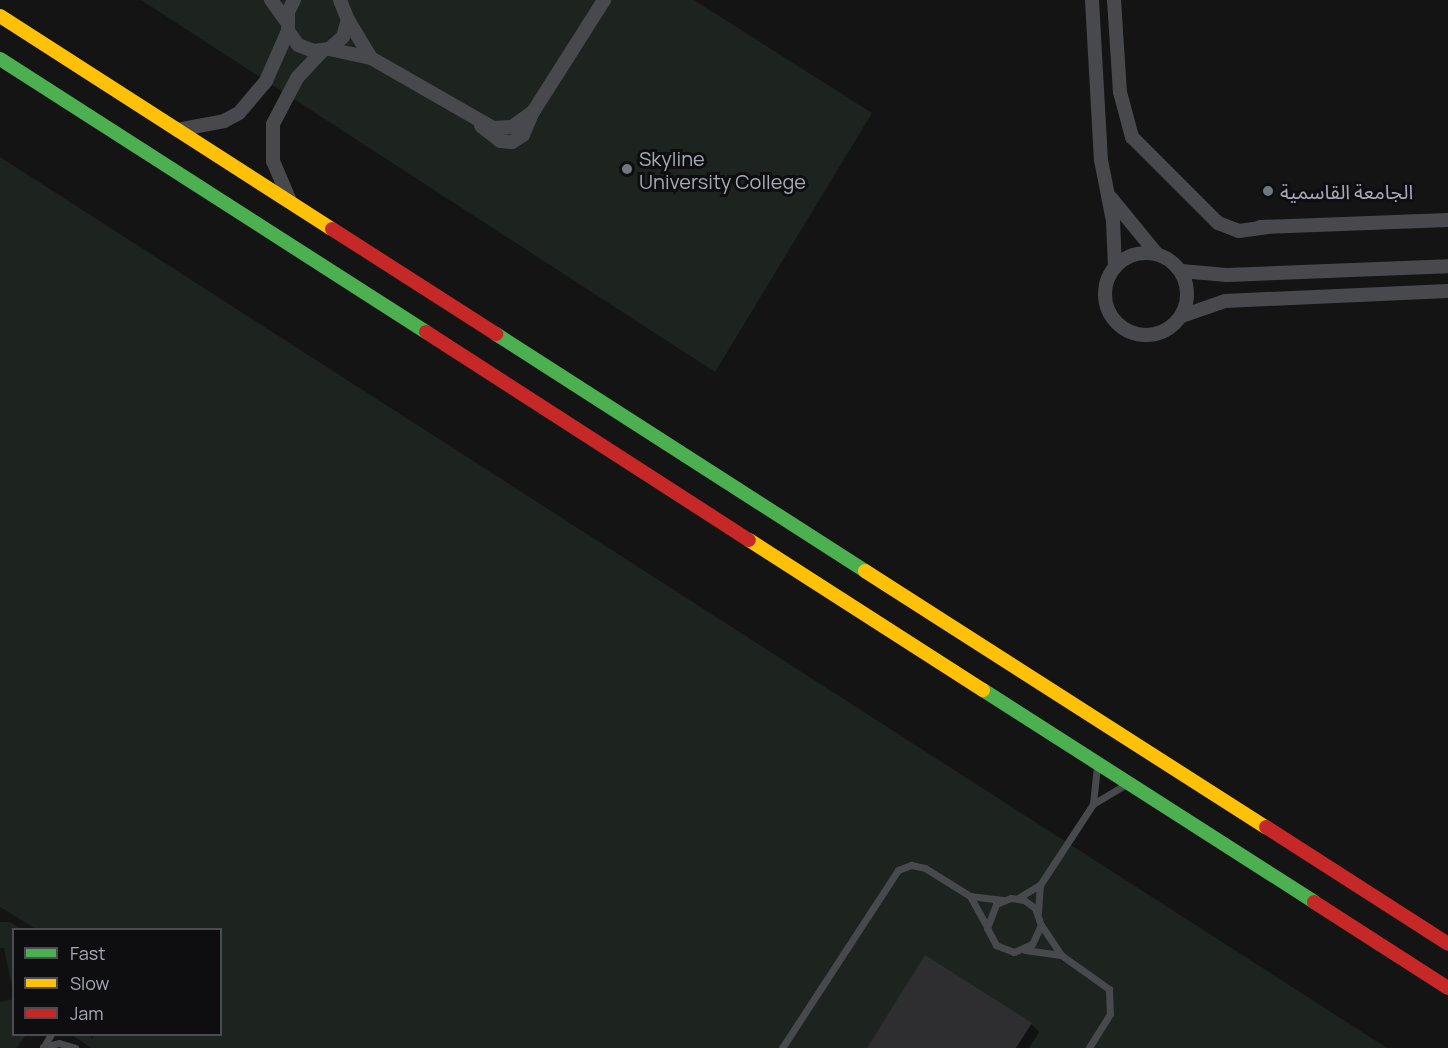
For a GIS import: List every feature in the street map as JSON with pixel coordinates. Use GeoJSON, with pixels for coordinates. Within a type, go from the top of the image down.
{"type":"FeatureCollection","features":[{"type":"Feature","properties":{"kind":"street"},"geometry":{"type":"LineString","coordinates":[[271,0],[298,45],[371,58],[474,120],[507,129],[533,112],[604,0]]}},
{"type":"Feature","properties":{"kind":"street"},"geometry":{"type":"LineString","coordinates":[[177,130],[224,121],[239,113],[266,81],[287,26],[294,0]]}},
{"type":"Feature","properties":{"kind":"street"},"geometry":{"type":"LineString","coordinates":[[340,0],[348,20],[371,58]]}},
{"type":"Feature","properties":{"kind":"street"},"geometry":{"type":"LineString","coordinates":[[1092,0],[1101,160],[1107,191],[1115,267]]}},
{"type":"Feature","properties":{"kind":"street"},"geometry":{"type":"LineString","coordinates":[[1114,0],[1120,92],[1128,129],[1153,160],[1201,204],[1218,223],[1231,230],[1448,220]]}},
{"type":"Feature","properties":{"kind":"street"},"geometry":{"type":"LineString","coordinates":[[0,16],[1448,944]]}},
{"type":"Feature","properties":{"kind":"street"},"geometry":{"type":"LineString","coordinates":[[293,205],[273,161],[273,124],[297,78],[325,50],[343,37],[348,20]]}},
{"type":"Feature","properties":{"kind":"street"},"geometry":{"type":"LineString","coordinates":[[0,59],[1448,988]]}},
{"type":"Feature","properties":{"kind":"street"},"geometry":{"type":"LineString","coordinates":[[1107,191],[1156,253],[1181,271],[1227,275],[1448,266]]}},
{"type":"Feature","properties":{"kind":"street"},"geometry":{"type":"LineString","coordinates":[[1156,253],[1129,256],[1115,267],[1107,282],[1105,299],[1111,315],[1122,328],[1137,334],[1154,335],[1170,328],[1182,316],[1225,301],[1448,291]]}},
{"type":"Feature","properties":{"kind":"street"},"geometry":{"type":"LineString","coordinates":[[1181,271],[1188,293],[1182,316]]}},
{"type":"Feature","properties":{"kind":"lane"},"geometry":{"type":"LineString","coordinates":[[1093,804],[1097,764]]}},
{"type":"Feature","properties":{"kind":"lane"},"geometry":{"type":"LineString","coordinates":[[782,1048],[898,870],[911,865],[925,868],[970,896],[1003,900],[1018,898],[1040,885],[1093,804],[1110,791],[1131,784]]}},
{"type":"Feature","properties":{"kind":"lane"},"geometry":{"type":"LineString","coordinates":[[1040,885],[1041,925],[1061,955],[1104,982],[1112,997],[1110,1014],[1089,1048]]}},
{"type":"Feature","properties":{"kind":"lane"},"geometry":{"type":"LineString","coordinates":[[970,896],[996,945],[1014,952],[1023,950],[1061,955]]}},
{"type":"Feature","properties":{"kind":"lane"},"geometry":{"type":"LineString","coordinates":[[1018,898],[1030,903],[1039,914]]}},
{"type":"Feature","properties":{"kind":"lane"},"geometry":{"type":"LineString","coordinates":[[987,928],[990,911],[1003,900]]}},
{"type":"Feature","properties":{"kind":"lane"},"geometry":{"type":"LineString","coordinates":[[1023,950],[1032,944],[1041,925]]}},
{"type":"Feature","properties":{"kind":"lane"},"geometry":{"type":"LineString","coordinates":[[43,1048],[59,1043],[75,1048]]}},
{"type":"Feature","properties":{"kind":"shaded area","name":"Skyline University College"},"geometry":{"type":"Polygon","coordinates":[[[141,0],[694,0],[872,113],[715,372],[141,0]]]}},
{"type":"Feature","properties":{"kind":"shaded area"},"geometry":{"type":"Polygon","coordinates":[[[0,157],[1387,1048],[91,1048],[73,1036],[90,1036],[92,1039],[94,1036],[222,1036],[222,928],[34,928],[0,907],[0,157]]]}},
{"type":"Feature","properties":{"kind":"shaded area"},"geometry":{"type":"Polygon","coordinates":[[[0,922],[10,922],[19,928],[12,928],[12,987],[4,948],[0,948],[0,922]]]}},
{"type":"Feature","properties":{"kind":"shaded area"},"geometry":{"type":"Polygon","coordinates":[[[12,999],[12,1036],[25,1036],[17,1048],[0,1048],[0,1002],[12,999]]]}},
{"type":"Feature","properties":{"kind":"building"},"geometry":{"type":"Polygon","coordinates":[[[925,955],[1032,1023],[1016,1048],[867,1048],[925,955]]]}},
{"type":"Feature","properties":{"kind":"traffic: fast"},"geometry":{"type":"LineString","coordinates":[[0,59],[426,332]]}},
{"type":"Feature","properties":{"kind":"traffic: fast"},"geometry":{"type":"LineString","coordinates":[[496,334],[865,571]]}},
{"type":"Feature","properties":{"kind":"traffic: fast"},"geometry":{"type":"LineString","coordinates":[[983,690],[1314,902]]}},
{"type":"Feature","properties":{"kind":"traffic: slow"},"geometry":{"type":"LineString","coordinates":[[0,16],[332,229]]}},
{"type":"Feature","properties":{"kind":"traffic: slow"},"geometry":{"type":"LineString","coordinates":[[749,540],[983,690]]}},
{"type":"Feature","properties":{"kind":"traffic: slow"},"geometry":{"type":"LineString","coordinates":[[865,571],[1266,827]]}},
{"type":"Feature","properties":{"kind":"traffic: jam"},"geometry":{"type":"LineString","coordinates":[[332,229],[496,334]]}},
{"type":"Feature","properties":{"kind":"traffic: jam"},"geometry":{"type":"LineString","coordinates":[[426,332],[749,540]]}},
{"type":"Feature","properties":{"kind":"traffic: jam"},"geometry":{"type":"LineString","coordinates":[[1266,827],[1448,944]]}},
{"type":"Feature","properties":{"kind":"traffic: jam"},"geometry":{"type":"LineString","coordinates":[[1314,902],[1448,988]]}},
{"type":"Feature","properties":{"kind":"place","name":"Skyline University College"},"geometry":{"type":"Point","coordinates":[627,169]}},
{"type":"Feature","properties":{"kind":"place","name":"الجامعة القاسمية"},"geometry":{"type":"Point","coordinates":[1268,191]}}]}
